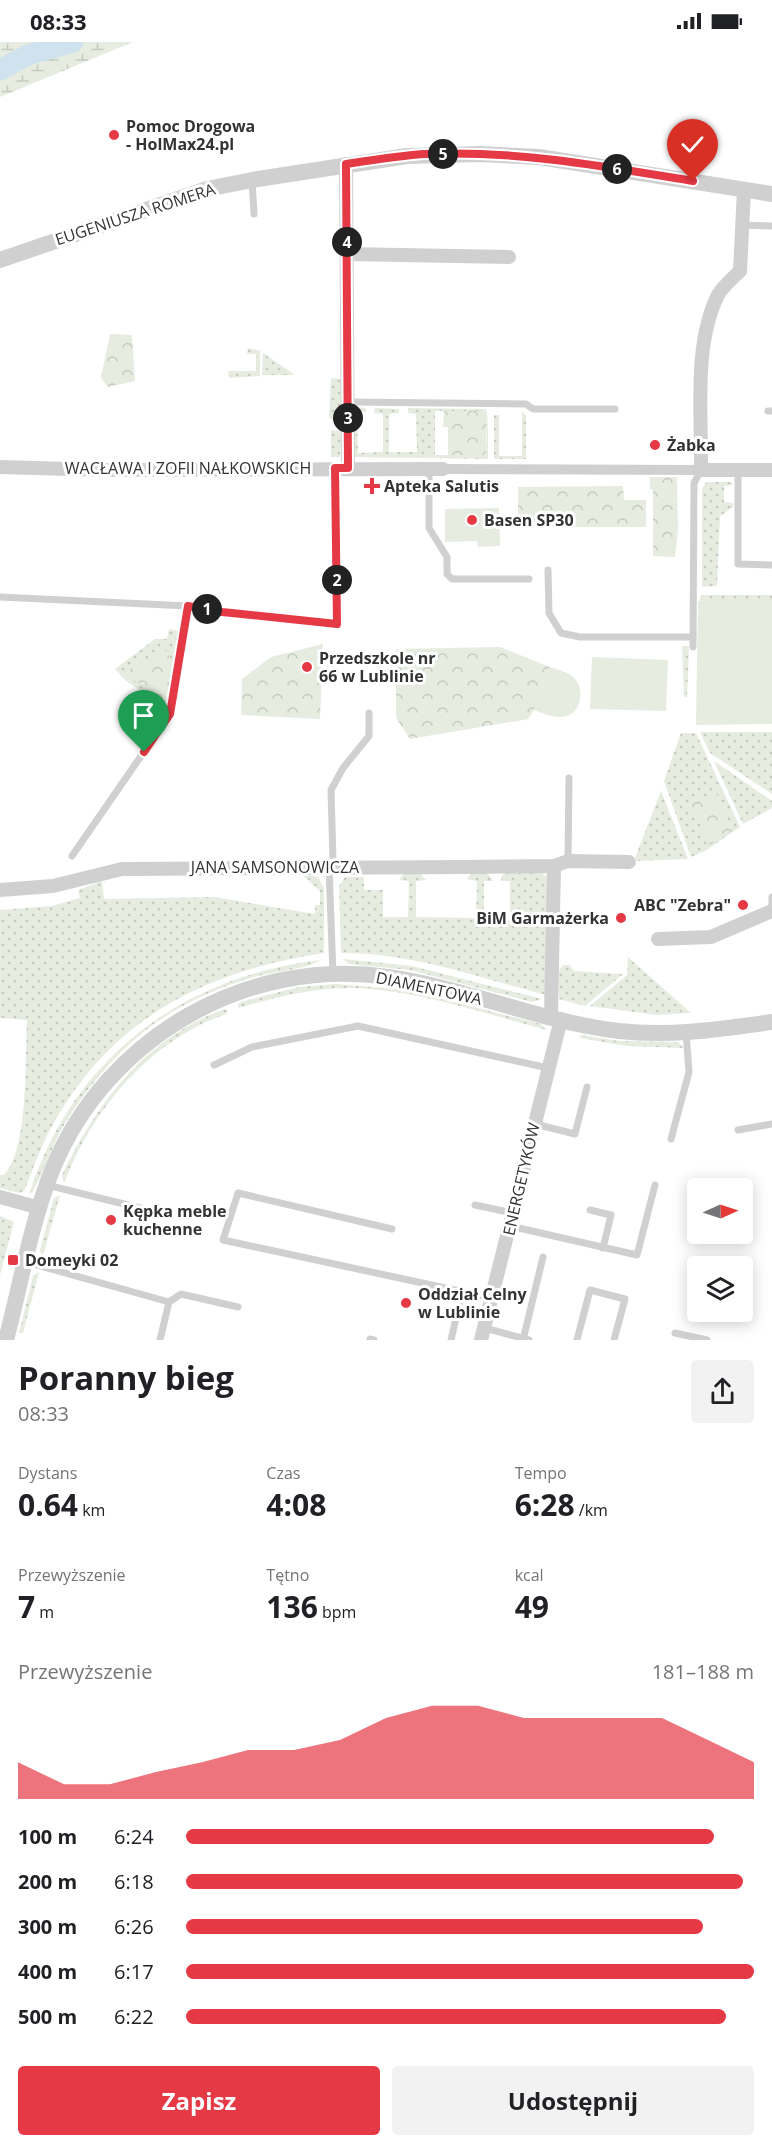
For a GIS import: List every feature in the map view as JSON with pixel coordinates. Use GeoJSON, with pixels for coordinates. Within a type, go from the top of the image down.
{"type":"FeatureCollection","features":[{"type":"Feature","properties":{"kind":"street","name":"EUGENIUSZA ROMERA"},"geometry":{"type":"LineString","coordinates":[[0,260],[185,195],[252,180],[421,154],[507,155],[574,162],[772,194]]}},
{"type":"Feature","properties":{"kind":"street"},"geometry":{"type":"LineString","coordinates":[[341,468],[348,402],[346,164]]}},
{"type":"Feature","properties":{"kind":"street"},"geometry":{"type":"LineString","coordinates":[[701,470],[702,370],[711,314],[719,293],[740,271],[744,190]]}},
{"type":"Feature","properties":{"kind":"street"},"geometry":{"type":"LineString","coordinates":[[347,254],[509,256]]}},
{"type":"Feature","properties":{"kind":"street","name":"WACŁAWA I ZOFII NAŁKOWSKICH"},"geometry":{"type":"LineString","coordinates":[[0,467],[104,470],[341,468],[772,470]]}},
{"type":"Feature","properties":{"kind":"street"},"geometry":{"type":"LineString","coordinates":[[568,861],[629,862]]}},
{"type":"Feature","properties":{"kind":"street","name":"JANA SAMSONOWICZA"},"geometry":{"type":"LineString","coordinates":[[0,890],[53,886],[122,869],[554,866],[568,861]]}},
{"type":"Feature","properties":{"kind":"street","name":"ENERGETYKÓW"},"geometry":{"type":"LineString","coordinates":[[483,1334],[548,1068],[556,1018],[554,866]]}},
{"type":"Feature","properties":{"kind":"street"},"geometry":{"type":"LineString","coordinates":[[658,939],[711,937],[772,910]]}},
{"type":"Feature","properties":{"kind":"street","name":"DIAMENTOWA"},"geometry":{"type":"LineString","coordinates":[[6,1340],[47,1185],[69,1135],[93,1099],[119,1068],[163,1030],[210,1003],[243,991],[296,977],[366,974],[408,980],[616,1031],[686,1032],[772,1022]]}},
{"type":"Feature","properties":{"kind":"street"},"geometry":{"type":"LineString","coordinates":[[0,1197],[40,1208]]}},
{"type":"Feature","properties":{"kind":"lane"},"geometry":{"type":"LineString","coordinates":[[252,180],[254,214]]}},
{"type":"Feature","properties":{"kind":"lane"},"geometry":{"type":"LineString","coordinates":[[741,225],[772,226]]}},
{"type":"Feature","properties":{"kind":"lane"},"geometry":{"type":"LineString","coordinates":[[348,402],[526,404],[533,408],[615,409]]}},
{"type":"Feature","properties":{"kind":"lane"},"geometry":{"type":"LineString","coordinates":[[0,597],[188,606],[222,612],[337,624],[333,499],[341,468]]}},
{"type":"Feature","properties":{"kind":"lane"},"geometry":{"type":"LineString","coordinates":[[436,469],[429,528],[447,557],[447,574],[452,579],[528,579]]}},
{"type":"Feature","properties":{"kind":"lane"},"geometry":{"type":"LineString","coordinates":[[693,647],[694,483],[701,470]]}},
{"type":"Feature","properties":{"kind":"lane"},"geometry":{"type":"LineString","coordinates":[[738,470],[738,564],[772,565]]}},
{"type":"Feature","properties":{"kind":"lane"},"geometry":{"type":"LineString","coordinates":[[548,570],[549,613],[561,633],[580,637],[693,637]]}},
{"type":"Feature","properties":{"kind":"lane"},"geometry":{"type":"LineString","coordinates":[[72,856],[170,714],[188,606]]}},
{"type":"Feature","properties":{"kind":"lane"},"geometry":{"type":"LineString","coordinates":[[333,974],[329,867],[333,860],[331,790],[343,768],[369,736],[369,713]]}},
{"type":"Feature","properties":{"kind":"lane"},"geometry":{"type":"LineString","coordinates":[[568,861],[569,778]]}},
{"type":"Feature","properties":{"kind":"lane"},"geometry":{"type":"LineString","coordinates":[[772,897],[772,910]]}},
{"type":"Feature","properties":{"kind":"lane"},"geometry":{"type":"LineString","coordinates":[[214,1065],[252,1047],[358,1026],[548,1068]]}},
{"type":"Feature","properties":{"kind":"lane"},"geometry":{"type":"LineString","coordinates":[[671,1139],[689,1072],[686,1032]]}},
{"type":"Feature","properties":{"kind":"lane"},"geometry":{"type":"LineString","coordinates":[[535,1124],[575,1134],[587,1088]]}},
{"type":"Feature","properties":{"kind":"lane"},"geometry":{"type":"LineString","coordinates":[[738,1130],[772,1124]]}},
{"type":"Feature","properties":{"kind":"lane"},"geometry":{"type":"LineString","coordinates":[[47,1185],[148,1210]]}},
{"type":"Feature","properties":{"kind":"lane"},"geometry":{"type":"LineString","coordinates":[[475,1205],[603,1248],[637,1256],[655,1185]]}},
{"type":"Feature","properties":{"kind":"lane"},"geometry":{"type":"LineString","coordinates":[[392,1229],[238,1193],[223,1240],[492,1298]]}},
{"type":"Feature","properties":{"kind":"lane"},"geometry":{"type":"LineString","coordinates":[[590,1210],[611,1215],[603,1248]]}},
{"type":"Feature","properties":{"kind":"lane"},"geometry":{"type":"LineString","coordinates":[[483,1334],[525,1339],[543,1257]]}},
{"type":"Feature","properties":{"kind":"lane"},"geometry":{"type":"LineString","coordinates":[[26,1262],[169,1302]]}},
{"type":"Feature","properties":{"kind":"lane"},"geometry":{"type":"LineString","coordinates":[[577,1340],[590,1290],[625,1299],[614,1340]]}},
{"type":"Feature","properties":{"kind":"lane"},"geometry":{"type":"LineString","coordinates":[[451,1340],[462,1292]]}},
{"type":"Feature","properties":{"kind":"lane"},"geometry":{"type":"LineString","coordinates":[[160,1340],[169,1302],[182,1294],[238,1307]]}},
{"type":"Feature","properties":{"kind":"lane"},"geometry":{"type":"LineString","coordinates":[[675,1333],[706,1340]]}},
{"type":"Feature","properties":{"kind":"green space"},"geometry":{"type":"Polygon","coordinates":[[[0,42],[133,42],[0,97],[0,42]]]}},
{"type":"Feature","properties":{"kind":"green space"},"geometry":{"type":"Polygon","coordinates":[[[110,334],[132,335],[135,381],[108,387],[101,378],[110,334]]]}},
{"type":"Feature","properties":{"kind":"green space"},"geometry":{"type":"Polygon","coordinates":[[[248,348],[260,351],[260,376],[229,378],[228,371],[256,371],[256,354],[247,354],[248,348]]]}},
{"type":"Feature","properties":{"kind":"green space"},"geometry":{"type":"Polygon","coordinates":[[[263,353],[295,375],[262,375],[263,353]]]}},
{"type":"Feature","properties":{"kind":"green space"},"geometry":{"type":"Polygon","coordinates":[[[331,378],[342,379],[341,420],[332,420],[329,417],[331,378]]]}},
{"type":"Feature","properties":{"kind":"green space"},"geometry":{"type":"Polygon","coordinates":[[[365,408],[367,411],[357,414],[358,453],[383,452],[383,414],[374,413],[375,408],[399,409],[399,413],[389,414],[389,452],[417,452],[416,414],[408,413],[408,408],[486,409],[486,411],[435,411],[435,455],[486,455],[488,411],[488,459],[353,457],[354,409],[365,408]]]}},
{"type":"Feature","properties":{"kind":"green space"},"geometry":{"type":"Polygon","coordinates":[[[444,411],[487,411],[486,455],[448,455],[448,427],[443,427],[444,411]]]}},
{"type":"Feature","properties":{"kind":"green space"},"geometry":{"type":"Polygon","coordinates":[[[522,411],[526,416],[526,459],[494,459],[494,415],[499,415],[499,456],[522,456],[522,411]]]}},
{"type":"Feature","properties":{"kind":"green space"},"geometry":{"type":"Polygon","coordinates":[[[331,430],[342,431],[340,457],[331,457],[331,430]]]}},
{"type":"Feature","properties":{"kind":"green space"},"geometry":{"type":"Polygon","coordinates":[[[650,477],[677,477],[678,530],[675,557],[653,556],[653,490],[650,489],[650,477]]]}},
{"type":"Feature","properties":{"kind":"green space"},"geometry":{"type":"Polygon","coordinates":[[[706,482],[731,482],[733,485],[724,486],[724,502],[733,503],[733,507],[720,516],[717,586],[702,587],[702,489],[706,482]]]}},
{"type":"Feature","properties":{"kind":"green space"},"geometry":{"type":"Polygon","coordinates":[[[623,486],[624,500],[646,500],[646,527],[518,527],[518,487],[623,486]]]}},
{"type":"Feature","properties":{"kind":"green space","name":"Basen SP30"},"geometry":{"type":"Polygon","coordinates":[[[499,508],[500,546],[478,547],[477,541],[445,542],[445,509],[499,508]]]}},
{"type":"Feature","properties":{"kind":"green space"},"geometry":{"type":"Polygon","coordinates":[[[701,595],[772,595],[772,601],[711,601],[698,607],[701,595]]]}},
{"type":"Feature","properties":{"kind":"green space"},"geometry":{"type":"Polygon","coordinates":[[[698,601],[772,601],[772,724],[696,725],[698,601]]]}},
{"type":"Feature","properties":{"kind":"green space"},"geometry":{"type":"Polygon","coordinates":[[[169,629],[184,632],[170,711],[125,680],[115,669],[155,639],[167,639],[169,629]]]}},
{"type":"Feature","properties":{"kind":"green space"},"geometry":{"type":"Polygon","coordinates":[[[323,644],[320,719],[241,715],[242,679],[271,657],[323,644]]]}},
{"type":"Feature","properties":{"kind":"green space"},"geometry":{"type":"Polygon","coordinates":[[[682,646],[689,646],[687,697],[684,697],[682,646]]]}},
{"type":"Feature","properties":{"kind":"green space"},"geometry":{"type":"Polygon","coordinates":[[[500,647],[550,667],[534,710],[528,719],[410,739],[396,718],[396,649],[500,647]]]}},
{"type":"Feature","properties":{"kind":"green space"},"geometry":{"type":"Polygon","coordinates":[[[161,648],[167,652],[172,665],[167,705],[124,673],[161,648]]]}},
{"type":"Feature","properties":{"kind":"green space"},"geometry":{"type":"Polygon","coordinates":[[[592,657],[668,660],[666,711],[590,709],[592,657]]]}},
{"type":"Feature","properties":{"kind":"green space"},"geometry":{"type":"Polygon","coordinates":[[[550,667],[573,677],[580,689],[580,700],[576,710],[567,716],[555,716],[534,710],[550,667]]]}},
{"type":"Feature","properties":{"kind":"green space"},"geometry":{"type":"Polygon","coordinates":[[[700,732],[772,732],[772,794],[710,753],[700,732]]]}},
{"type":"Feature","properties":{"kind":"green space"},"geometry":{"type":"Polygon","coordinates":[[[681,733],[696,733],[740,827],[705,851],[691,857],[664,781],[681,733]]]}},
{"type":"Feature","properties":{"kind":"green space"},"geometry":{"type":"Polygon","coordinates":[[[714,761],[772,801],[772,808],[743,824],[714,761]]]}},
{"type":"Feature","properties":{"kind":"green space"},"geometry":{"type":"Polygon","coordinates":[[[661,791],[688,859],[636,861],[635,858],[661,791]]]}},
{"type":"Feature","properties":{"kind":"green space"},"geometry":{"type":"Polygon","coordinates":[[[716,792],[732,832],[710,845],[690,804],[716,792]]]}},
{"type":"Feature","properties":{"kind":"green space"},"geometry":{"type":"Polygon","coordinates":[[[540,872],[547,877],[550,884],[546,995],[419,961],[341,953],[339,886],[345,877],[364,877],[364,890],[383,890],[383,917],[408,917],[409,881],[399,880],[404,873],[420,873],[426,880],[416,881],[416,917],[476,918],[477,881],[467,879],[471,873],[487,873],[493,881],[484,881],[484,917],[510,918],[510,881],[501,881],[502,876],[506,873],[540,872]]]}},
{"type":"Feature","properties":{"kind":"green space"},"geometry":{"type":"Polygon","coordinates":[[[300,873],[318,877],[324,888],[324,953],[240,972],[201,987],[165,1006],[132,1029],[102,1057],[75,1090],[51,1128],[24,1191],[19,1193],[0,1188],[0,1175],[4,1175],[12,1163],[22,1124],[27,1020],[0,1018],[0,910],[52,906],[80,898],[78,890],[102,881],[104,899],[214,897],[315,914],[315,905],[320,905],[320,891],[300,873]]]}},
{"type":"Feature","properties":{"kind":"green space"},"geometry":{"type":"Polygon","coordinates":[[[628,957],[691,1013],[657,1015],[590,1006],[627,975],[628,957]]]}},
{"type":"Feature","properties":{"kind":"green space"},"geometry":{"type":"Polygon","coordinates":[[[343,959],[412,966],[542,999],[532,1002],[410,970],[349,964],[343,959]]]}},
{"type":"Feature","properties":{"kind":"green space"},"geometry":{"type":"Polygon","coordinates":[[[320,960],[308,966],[261,975],[226,986],[185,1005],[147,1029],[110,1063],[79,1102],[61,1130],[29,1195],[48,1147],[73,1103],[103,1065],[138,1033],[178,1006],[222,985],[269,969],[320,960]]]}},
{"type":"Feature","properties":{"kind":"green space"},"geometry":{"type":"Polygon","coordinates":[[[563,965],[570,965],[574,971],[623,974],[585,1006],[559,999],[559,971],[563,965]]]}},
{"type":"Feature","properties":{"kind":"green space"},"geometry":{"type":"Polygon","coordinates":[[[336,984],[407,990],[541,1024],[547,1030],[427,998],[355,988],[310,991],[238,1008],[239,1003],[244,1001],[299,987],[336,984]]]}},
{"type":"Feature","properties":{"kind":"green space"},"geometry":{"type":"Polygon","coordinates":[[[224,1009],[228,1011],[226,1014],[173,1041],[149,1059],[128,1080],[91,1129],[65,1182],[63,1181],[62,1175],[91,1122],[127,1076],[170,1037],[224,1009]]]}},
{"type":"Feature","properties":{"kind":"green space"},"geometry":{"type":"Polygon","coordinates":[[[581,1035],[619,1041],[678,1042],[684,1048],[627,1046],[580,1038],[581,1035]]]}},
{"type":"Feature","properties":{"kind":"green space"},"geometry":{"type":"Polygon","coordinates":[[[60,1195],[42,1259],[40,1250],[54,1198],[60,1195]]]}},
{"type":"Feature","properties":{"kind":"green space"},"geometry":{"type":"Polygon","coordinates":[[[0,1216],[14,1222],[0,1275],[0,1216]]]}},
{"type":"Feature","properties":{"kind":"green space"},"geometry":{"type":"Polygon","coordinates":[[[39,1272],[23,1333],[19,1333],[33,1276],[39,1272]]]}},
{"type":"Feature","properties":{"kind":"waterway"},"geometry":{"type":"LineString","coordinates":[[0,70],[28,55],[73,42]]}},
{"type":"Feature","properties":{"kind":"place","name":"Pomoc Drogowa - HolMax24.pl"},"geometry":{"type":"Point","coordinates":[114,135]}},
{"type":"Feature","properties":{"kind":"place","name":"Żabka"},"geometry":{"type":"Point","coordinates":[655,445]}},
{"type":"Feature","properties":{"kind":"place","name":"Apteka Salutis"},"geometry":{"type":"Point","coordinates":[372,486]}},
{"type":"Feature","properties":{"kind":"place","name":"Basen SP30"},"geometry":{"type":"Point","coordinates":[472,520]}},
{"type":"Feature","properties":{"kind":"place","name":"Przedszkole nr 66 w Lublinie"},"geometry":{"type":"Point","coordinates":[307,667]}},
{"type":"Feature","properties":{"kind":"place","name":"ABC \"Zebra\""},"geometry":{"type":"Point","coordinates":[743,905]}},
{"type":"Feature","properties":{"kind":"place","name":"BiM Garmażerka"},"geometry":{"type":"Point","coordinates":[621,918]}},
{"type":"Feature","properties":{"kind":"place","name":"Kępka meble kuchenne"},"geometry":{"type":"Point","coordinates":[111,1220]}},
{"type":"Feature","properties":{"kind":"place","name":"Domeyki 02"},"geometry":{"type":"Point","coordinates":[13,1260]}},
{"type":"Feature","properties":{"kind":"place","name":"Oddział Celny w Lublinie"},"geometry":{"type":"Point","coordinates":[406,1303]}},
{"type":"Feature","properties":{"kind":"route"},"geometry":{"type":"LineString","coordinates":[[144,752],[170,714],[188,606],[222,612],[337,624],[335,468],[348,468],[348,178],[346,164],[421,154],[507,155],[556,159],[693,181]]}}]}
